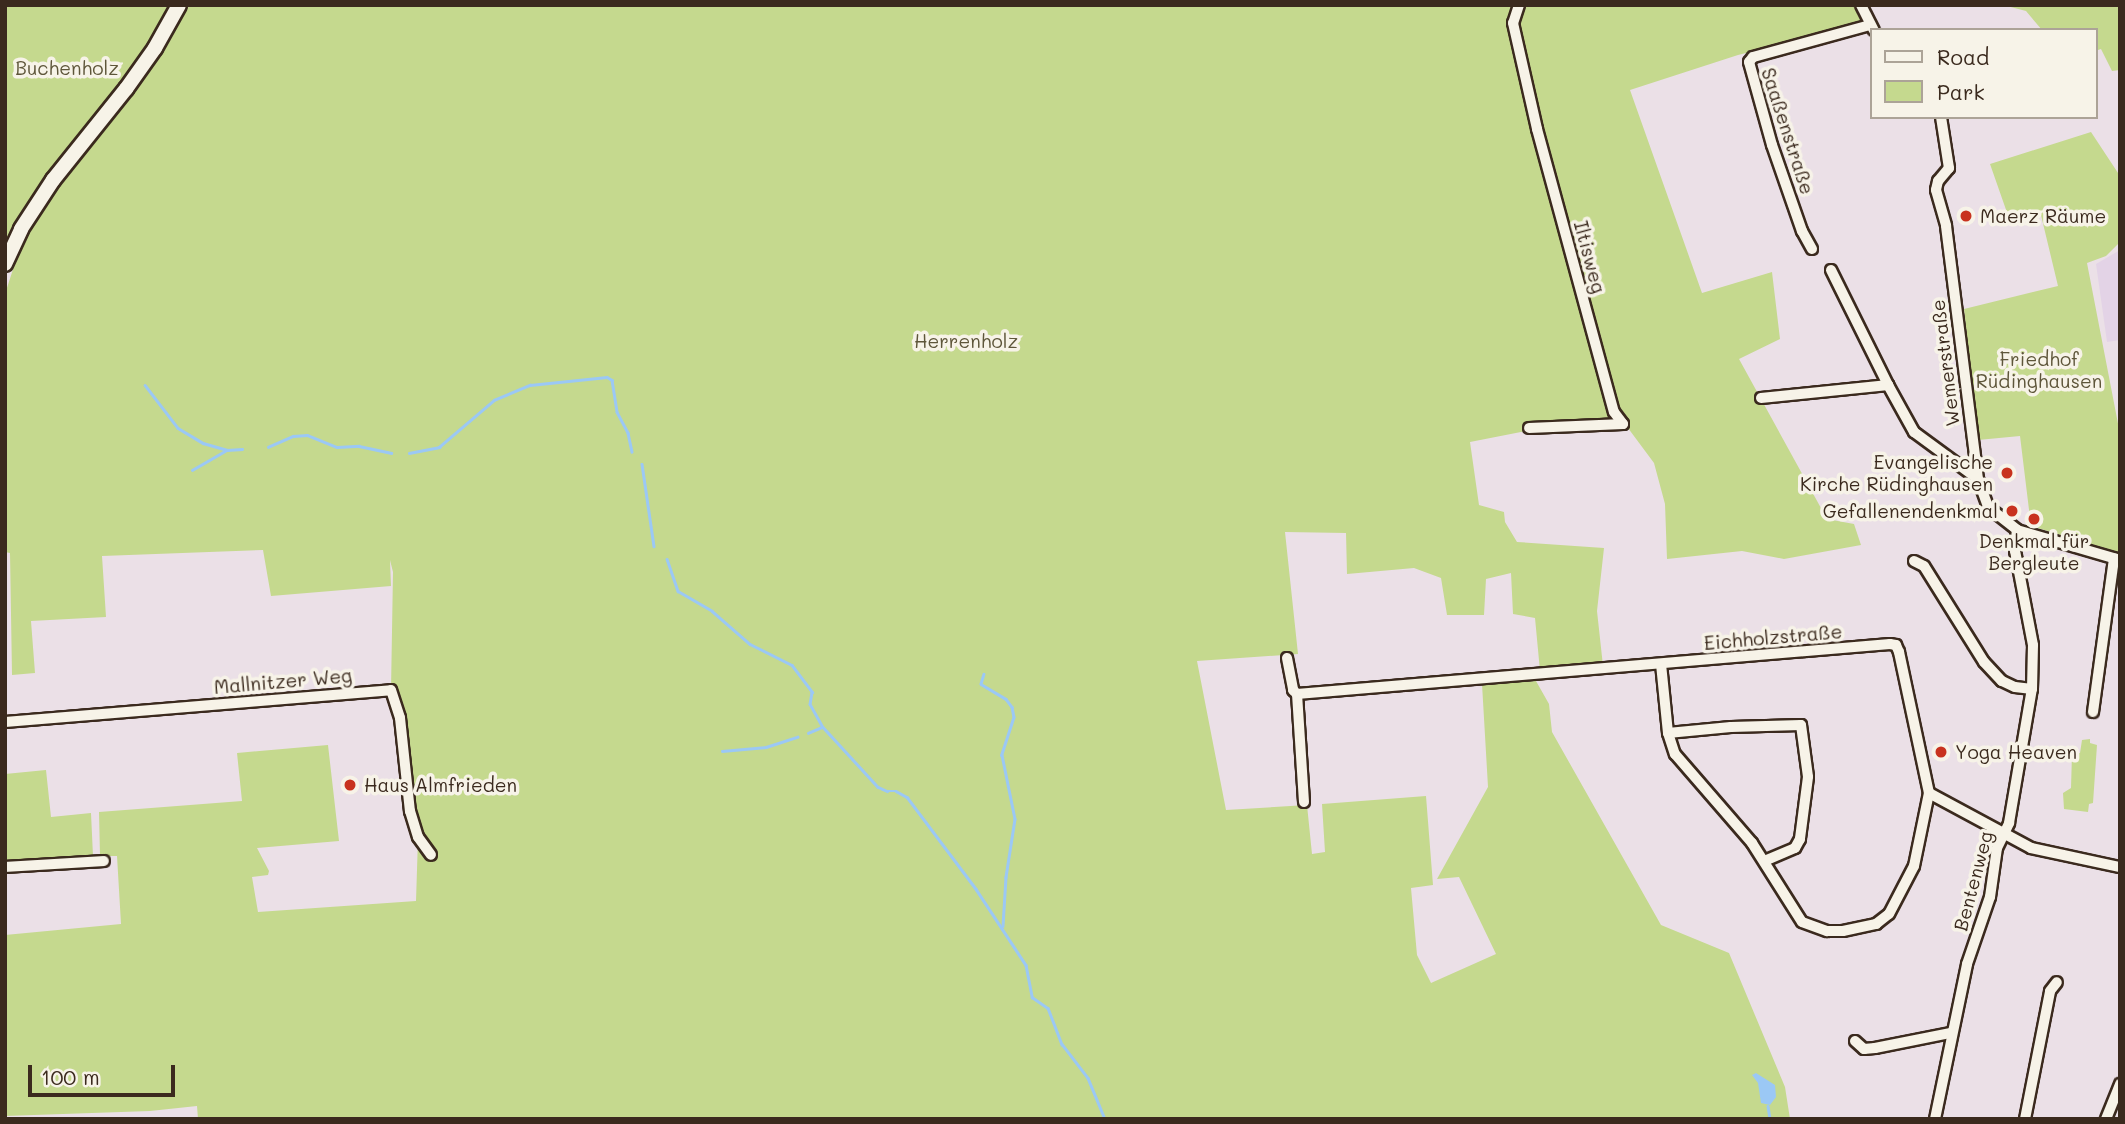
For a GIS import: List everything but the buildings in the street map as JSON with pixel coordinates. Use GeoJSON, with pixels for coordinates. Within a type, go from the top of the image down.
{"type":"FeatureCollection","features":[{"type":"Feature","properties":{"kind":"main road"},"geometry":{"type":"LineString","coordinates":[[5,264],[21,229],[46,191],[133,79],[179,5]]}},
{"type":"Feature","properties":{"kind":"street","name":"Iltisweg"},"geometry":{"type":"LineString","coordinates":[[1520,5],[1513,23],[1537,129],[1614,412],[1623,424],[1529,428]]}},
{"type":"Feature","properties":{"kind":"street"},"geometry":{"type":"LineString","coordinates":[[1861,5],[1872,28]]}},
{"type":"Feature","properties":{"kind":"street","name":"Saaßenstraße"},"geometry":{"type":"LineString","coordinates":[[1812,249],[1802,231],[1772,145],[1749,62],[1753,57],[1870,28]]}},
{"type":"Feature","properties":{"kind":"street","name":"Wemerstraße"},"geometry":{"type":"LineString","coordinates":[[1941,119],[1954,170],[1938,181],[1936,190],[1946,226],[1978,479],[1988,507],[2017,530],[2117,559]]}},
{"type":"Feature","properties":{"kind":"street"},"geometry":{"type":"LineString","coordinates":[[1830,270],[1914,432],[1978,479]]}},
{"type":"Feature","properties":{"kind":"street"},"geometry":{"type":"LineString","coordinates":[[1762,398],[1888,386]]}},
{"type":"Feature","properties":{"kind":"street","name":"Bentenweg"},"geometry":{"type":"LineString","coordinates":[[1935,1119],[1950,1033],[1967,964],[1990,897],[1997,848],[2009,822],[2032,689],[2033,645],[2014,551],[2017,530]]}},
{"type":"Feature","properties":{"kind":"street"},"geometry":{"type":"LineString","coordinates":[[2092,712],[2117,559]]}},
{"type":"Feature","properties":{"kind":"street"},"geometry":{"type":"LineString","coordinates":[[1914,561],[1924,566],[1984,662],[2002,681],[2015,687],[2032,689]]}},
{"type":"Feature","properties":{"kind":"street","name":"Eichholzstraße"},"geometry":{"type":"LineString","coordinates":[[1297,694],[1896,645],[1929,793]]}},
{"type":"Feature","properties":{"kind":"street"},"geometry":{"type":"LineString","coordinates":[[1287,658],[1293,690],[1297,694],[1304,802]]}},
{"type":"Feature","properties":{"kind":"street"},"geometry":{"type":"LineString","coordinates":[[1661,664],[1668,733],[1675,754],[1690,774],[1733,818],[1765,861],[1802,922],[1827,931],[1843,931],[1876,924],[1889,915],[1914,866],[1929,793],[2002,834],[2059,856],[2120,867]]}},
{"type":"Feature","properties":{"kind":"street","name":"Mallnitzer Weg"},"geometry":{"type":"LineString","coordinates":[[5,722],[391,690],[400,718],[410,811],[418,838],[431,855]]}},
{"type":"Feature","properties":{"kind":"street"},"geometry":{"type":"LineString","coordinates":[[1668,733],[1731,727],[1801,725],[1808,777],[1800,839],[1795,848],[1765,861]]}},
{"type":"Feature","properties":{"kind":"street"},"geometry":{"type":"LineString","coordinates":[[5,867],[104,860]]}},
{"type":"Feature","properties":{"kind":"street"},"geometry":{"type":"LineString","coordinates":[[2025,1119],[2050,991],[2057,982]]}},
{"type":"Feature","properties":{"kind":"street"},"geometry":{"type":"LineString","coordinates":[[1855,1041],[1864,1049],[1950,1033]]}},
{"type":"Feature","properties":{"kind":"street"},"geometry":{"type":"LineString","coordinates":[[2106,1119],[2120,1084]]}},
{"type":"Feature","properties":{"kind":"shaded area"},"geometry":{"type":"Polygon","coordinates":[[[2120,250],[2120,340],[2107,342],[2096,264],[2120,250]]]}},
{"type":"Feature","properties":{"kind":"green space","name":"Herrenholz"},"geometry":{"type":"Polygon","coordinates":[[[5,5],[1858,5],[1865,23],[1738,55],[1630,90],[1702,293],[1772,272],[1780,339],[1739,359],[1827,519],[1854,524],[1861,545],[1784,559],[1742,551],[1667,559],[1665,504],[1654,463],[1628,428],[1526,431],[1470,442],[1479,505],[1504,512],[1505,522],[1517,542],[1604,548],[1597,611],[1603,666],[1540,671],[1535,618],[1513,614],[1511,573],[1486,579],[1484,615],[1447,615],[1441,578],[1414,568],[1347,574],[1346,533],[1285,532],[1298,654],[1197,661],[1226,810],[1307,805],[1312,854],[1325,852],[1322,804],[1426,796],[1433,885],[1411,888],[1417,955],[1431,983],[1496,954],[1459,877],[1437,879],[1488,787],[1482,684],[1536,681],[1549,704],[1552,732],[1661,925],[1729,953],[1785,1087],[1790,1119],[198,1119],[197,1106],[150,1111],[5,1116],[5,935],[121,924],[117,856],[100,856],[99,812],[242,801],[237,753],[328,745],[339,841],[257,848],[269,871],[268,875],[252,877],[258,912],[416,901],[418,838],[391,690],[393,572],[390,560],[391,586],[271,596],[263,550],[102,556],[106,617],[31,621],[35,673],[12,675],[10,553],[5,552],[5,294],[16,260],[5,258],[5,5]]]}},
{"type":"Feature","properties":{"kind":"green space"},"geometry":{"type":"Polygon","coordinates":[[[2003,5],[2120,5],[2120,70],[2112,71],[2101,49],[2097,50],[2097,28],[2040,28],[2026,11],[2003,5]]]}},
{"type":"Feature","properties":{"kind":"green space","name":"Friedhof Rüdinghausen"},"geometry":{"type":"Polygon","coordinates":[[[2091,132],[2120,176],[2120,242],[2106,256],[2087,263],[2120,434],[2120,553],[2031,526],[2020,436],[1978,440],[1964,309],[2058,286],[2040,211],[2011,224],[1990,164],[2091,132]]]}},
{"type":"Feature","properties":{"kind":"green space"},"geometry":{"type":"Polygon","coordinates":[[[2090,739],[2090,743],[2097,745],[2093,803],[2089,804],[2088,812],[2064,809],[2063,793],[2071,788],[2072,754],[2080,753],[2082,740],[2090,739]]]}},
{"type":"Feature","properties":{"kind":"green space"},"geometry":{"type":"Polygon","coordinates":[[[46,770],[51,817],[91,813],[93,856],[5,863],[5,774],[46,770]]]}},
{"type":"Feature","properties":{"kind":"water"},"geometry":{"type":"Polygon","coordinates":[[[1756,1073],[1775,1085],[1776,1097],[1770,1105],[1761,1103],[1758,1083],[1752,1075],[1756,1073]]]}},
{"type":"Feature","properties":{"kind":"waterway"},"geometry":{"type":"LineString","coordinates":[[409,453],[439,447],[494,400],[530,385],[607,377],[612,380],[617,412],[628,433],[632,452]]}},
{"type":"Feature","properties":{"kind":"waterway"},"geometry":{"type":"LineString","coordinates":[[145,385],[178,428],[203,443],[227,450],[242,449]]}},
{"type":"Feature","properties":{"kind":"waterway"},"geometry":{"type":"LineString","coordinates":[[268,447],[293,436],[307,435],[337,447],[359,446],[391,453]]}},
{"type":"Feature","properties":{"kind":"waterway"},"geometry":{"type":"LineString","coordinates":[[192,470],[225,451]]}},
{"type":"Feature","properties":{"kind":"waterway"},"geometry":{"type":"LineString","coordinates":[[642,464],[654,546]]}},
{"type":"Feature","properties":{"kind":"waterway"},"geometry":{"type":"LineString","coordinates":[[667,559],[678,591],[712,611],[750,644],[792,665],[812,692],[810,704],[823,727],[878,787],[907,797],[976,889],[1026,965],[1032,997],[1048,1008],[1062,1044],[1088,1078],[1105,1119]]}},
{"type":"Feature","properties":{"kind":"waterway"},"geometry":{"type":"LineString","coordinates":[[984,674],[981,684],[1006,699],[1012,707],[1014,717],[1002,755],[1015,819],[1006,877],[1003,926]]}},
{"type":"Feature","properties":{"kind":"waterway"},"geometry":{"type":"LineString","coordinates":[[808,733],[822,727]]}},
{"type":"Feature","properties":{"kind":"waterway"},"geometry":{"type":"LineString","coordinates":[[722,751],[766,747],[797,737]]}},
{"type":"Feature","properties":{"kind":"waterway"},"geometry":{"type":"LineString","coordinates":[[1768,1106],[1770,1119]]}},
{"type":"Feature","properties":{"kind":"place","name":"Maerz Räume"},"geometry":{"type":"Point","coordinates":[1966,216]}},
{"type":"Feature","properties":{"kind":"place","name":"Evangelische Kirche Rüdinghausen"},"geometry":{"type":"Point","coordinates":[2007,473]}},
{"type":"Feature","properties":{"kind":"place","name":"Gefallenendenkmal"},"geometry":{"type":"Point","coordinates":[2012,511]}},
{"type":"Feature","properties":{"kind":"place","name":"Denkmal für Bergleute"},"geometry":{"type":"Point","coordinates":[2034,519]}},
{"type":"Feature","properties":{"kind":"place","name":"Yoga Heaven"},"geometry":{"type":"Point","coordinates":[1941,752]}},
{"type":"Feature","properties":{"kind":"place","name":"Haus Almfrieden"},"geometry":{"type":"Point","coordinates":[350,785]}},
{"type":"Feature","properties":{"kind":"park label","name":"Buchenholz"},"geometry":{"type":"Point","coordinates":[67,68]}}]}
